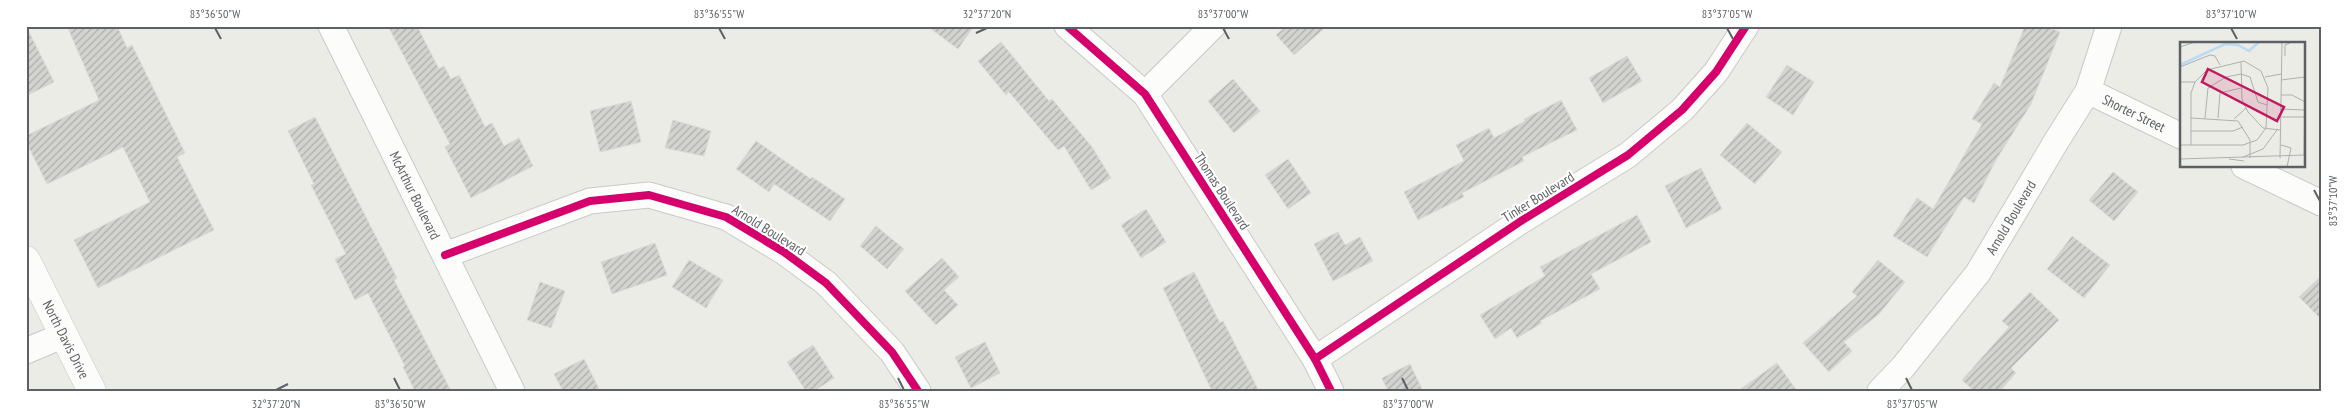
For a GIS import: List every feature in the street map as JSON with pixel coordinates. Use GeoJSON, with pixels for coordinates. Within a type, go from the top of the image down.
{"type":"FeatureCollection","features":[{"type":"Feature","properties":{"kind":"main road","name":"North Davis Drive"},"geometry":{"type":"LineString","coordinates":[[26,260],[92,391]]}},
{"type":"Feature","properties":{"kind":"street","name":"McArthur Boulevard"},"geometry":{"type":"LineString","coordinates":[[331,26],[512,391]]}},
{"type":"Feature","properties":{"kind":"street","name":"Thomas Boulevard"},"geometry":{"type":"LineString","coordinates":[[1067,26],[1146,94],[1315,359],[1331,391]]}},
{"type":"Feature","properties":{"kind":"street"},"geometry":{"type":"LineString","coordinates":[[1146,94],[1213,26]]}},
{"type":"Feature","properties":{"kind":"street","name":"Tinker Boulevard"},"geometry":{"type":"LineString","coordinates":[[1315,359],[1521,221],[1628,155],[1688,104],[1716,72],[1746,26]]}},
{"type":"Feature","properties":{"kind":"street","name":"Arnold Boulevard"},"geometry":{"type":"LineString","coordinates":[[1880,391],[1903,366],[1978,273],[2056,140],[2088,91],[2109,26]]}},
{"type":"Feature","properties":{"kind":"street","name":"Shorter Street"},"geometry":{"type":"LineString","coordinates":[[2088,91],[2180,136]]}},
{"type":"Feature","properties":{"kind":"street"},"geometry":{"type":"LineString","coordinates":[[2248,168],[2321,203]]}},
{"type":"Feature","properties":{"kind":"street","name":"Arnold Boulevard"},"geometry":{"type":"LineString","coordinates":[[445,256],[590,201],[649,194],[726,217],[784,252],[826,283],[892,352],[918,391]]}},
{"type":"Feature","properties":{"kind":"street"},"geometry":{"type":"LineString","coordinates":[[26,351],[64,335]]}},
{"type":"Feature","properties":{"kind":"building"},"geometry":{"type":"Polygon","coordinates":[[[26,26],[54,82],[26,96],[26,26]]]}},
{"type":"Feature","properties":{"kind":"building"},"geometry":{"type":"Polygon","coordinates":[[[67,26],[117,26],[127,48],[132,45],[185,153],[177,157],[214,230],[98,288],[74,240],[150,202],[123,147],[47,184],[26,142],[26,136],[99,100],[67,26]]]}},
{"type":"Feature","properties":{"kind":"building"},"geometry":{"type":"Polygon","coordinates":[[[388,26],[417,26],[439,69],[444,66],[451,79],[459,75],[485,127],[492,123],[504,146],[519,138],[533,166],[471,198],[445,147],[450,144],[388,26]]]}},
{"type":"Feature","properties":{"kind":"building"},"geometry":{"type":"Polygon","coordinates":[[[927,26],[974,26],[958,49],[927,26]]]}},
{"type":"Feature","properties":{"kind":"building"},"geometry":{"type":"Polygon","coordinates":[[[1286,26],[1327,26],[1294,55],[1276,35],[1286,26]]]}},
{"type":"Feature","properties":{"kind":"building"},"geometry":{"type":"Polygon","coordinates":[[[2025,26],[2045,26],[2060,32],[2031,104],[1996,160],[1974,203],[1964,197],[1927,257],[1893,236],[1917,198],[1933,209],[1982,124],[1972,119],[1994,83],[2000,87],[2025,26]]]}},
{"type":"Feature","properties":{"kind":"building"},"geometry":{"type":"Polygon","coordinates":[[[1001,42],[1049,101],[1052,99],[1092,147],[1111,178],[1091,190],[1064,146],[1058,150],[1009,92],[1006,95],[978,61],[1001,42]]]}},
{"type":"Feature","properties":{"kind":"building"},"geometry":{"type":"Polygon","coordinates":[[[1627,56],[1642,81],[1603,103],[1589,78],[1627,56]]]}},
{"type":"Feature","properties":{"kind":"building"},"geometry":{"type":"Polygon","coordinates":[[[1787,65],[1814,82],[1793,115],[1766,97],[1787,65]]]}},
{"type":"Feature","properties":{"kind":"building"},"geometry":{"type":"Polygon","coordinates":[[[1233,79],[1260,111],[1234,133],[1208,101],[1233,79]]]}},
{"type":"Feature","properties":{"kind":"building"},"geometry":{"type":"Polygon","coordinates":[[[1561,100],[1577,130],[1522,157],[1524,161],[1462,193],[1464,197],[1418,220],[1404,192],[1464,161],[1456,145],[1489,128],[1494,138],[1525,121],[1524,119],[1561,100]]]}},
{"type":"Feature","properties":{"kind":"building"},"geometry":{"type":"Polygon","coordinates":[[[631,101],[641,142],[600,152],[590,111],[631,101]]]}},
{"type":"Feature","properties":{"kind":"building"},"geometry":{"type":"Polygon","coordinates":[[[315,117],[397,278],[394,280],[451,391],[415,391],[403,367],[405,366],[368,293],[355,300],[335,259],[346,254],[311,185],[314,184],[288,131],[315,117]]]}},
{"type":"Feature","properties":{"kind":"building"},"geometry":{"type":"Polygon","coordinates":[[[673,120],[711,131],[704,156],[665,148],[673,120]]]}},
{"type":"Feature","properties":{"kind":"building"},"geometry":{"type":"Polygon","coordinates":[[[1747,123],[1782,152],[1755,184],[1720,155],[1747,123]]]}},
{"type":"Feature","properties":{"kind":"building"},"geometry":{"type":"Polygon","coordinates":[[[756,141],[811,179],[812,177],[845,199],[830,221],[774,184],[769,192],[736,169],[756,141]]]}},
{"type":"Feature","properties":{"kind":"building"},"geometry":{"type":"Polygon","coordinates":[[[1288,159],[1311,193],[1288,209],[1265,175],[1288,159]]]}},
{"type":"Feature","properties":{"kind":"building"},"geometry":{"type":"Polygon","coordinates":[[[1701,168],[1722,209],[1686,228],[1665,186],[1701,168]]]}},
{"type":"Feature","properties":{"kind":"building"},"geometry":{"type":"Polygon","coordinates":[[[2113,172],[2138,192],[2114,221],[2089,200],[2113,172]]]}},
{"type":"Feature","properties":{"kind":"building"},"geometry":{"type":"Polygon","coordinates":[[[1146,209],[1166,242],[1141,258],[1121,225],[1146,209]]]}},
{"type":"Feature","properties":{"kind":"building"},"geometry":{"type":"Polygon","coordinates":[[[1637,215],[1651,242],[1591,274],[1600,289],[1540,321],[1542,323],[1517,338],[1511,328],[1495,339],[1480,315],[1545,276],[1540,267],[1637,215]]]}},
{"type":"Feature","properties":{"kind":"building"},"geometry":{"type":"Polygon","coordinates":[[[876,226],[904,249],[887,269],[860,246],[876,226]]]}},
{"type":"Feature","properties":{"kind":"building"},"geometry":{"type":"Polygon","coordinates":[[[1338,232],[1345,245],[1360,237],[1373,261],[1333,281],[1314,244],[1338,232]]]}},
{"type":"Feature","properties":{"kind":"building"},"geometry":{"type":"Polygon","coordinates":[[[2072,236],[2110,265],[2084,298],[2047,269],[2072,236]]]}},
{"type":"Feature","properties":{"kind":"building"},"geometry":{"type":"Polygon","coordinates":[[[655,243],[667,275],[612,294],[601,262],[655,243]]]}},
{"type":"Feature","properties":{"kind":"building"},"geometry":{"type":"Polygon","coordinates":[[[942,258],[959,277],[944,290],[958,305],[936,325],[905,291],[942,258]]]}},
{"type":"Feature","properties":{"kind":"building"},"geometry":{"type":"Polygon","coordinates":[[[689,260],[723,280],[706,308],[672,287],[689,260]]]}},
{"type":"Feature","properties":{"kind":"building"},"geometry":{"type":"Polygon","coordinates":[[[1878,260],[1905,282],[1879,314],[1844,342],[1852,351],[1829,372],[1803,343],[1857,296],[1852,292],[1878,260]]]}},
{"type":"Feature","properties":{"kind":"building"},"geometry":{"type":"Polygon","coordinates":[[[1194,272],[1220,323],[1223,321],[1259,391],[1212,391],[1163,288],[1194,272]]]}},
{"type":"Feature","properties":{"kind":"building"},"geometry":{"type":"Polygon","coordinates":[[[2321,276],[2321,319],[2299,297],[2321,276]]]}},
{"type":"Feature","properties":{"kind":"building"},"geometry":{"type":"Polygon","coordinates":[[[540,282],[565,291],[551,328],[527,320],[540,282]]]}},
{"type":"Feature","properties":{"kind":"building"},"geometry":{"type":"Polygon","coordinates":[[[2030,292],[2059,320],[2011,368],[2016,373],[2000,391],[1974,391],[1962,380],[2009,327],[2002,321],[2030,292]]]}},
{"type":"Feature","properties":{"kind":"building"},"geometry":{"type":"Polygon","coordinates":[[[985,342],[1000,373],[971,388],[955,357],[985,342]]]}},
{"type":"Feature","properties":{"kind":"building"},"geometry":{"type":"Polygon","coordinates":[[[813,345],[834,378],[814,391],[806,391],[787,362],[813,345]]]}},
{"type":"Feature","properties":{"kind":"building"},"geometry":{"type":"Polygon","coordinates":[[[584,359],[600,391],[563,391],[554,374],[584,359]]]}},
{"type":"Feature","properties":{"kind":"building"},"geometry":{"type":"Polygon","coordinates":[[[1777,363],[1797,391],[1738,391],[1777,363]]]}},
{"type":"Feature","properties":{"kind":"building"},"geometry":{"type":"Polygon","coordinates":[[[1410,364],[1423,391],[1388,391],[1382,378],[1410,364]]]}},
{"type":"Feature","properties":{"kind":"cycle path"},"geometry":{"type":"LineString","coordinates":[[1067,26],[1145,94],[1315,359],[1331,391]]}},
{"type":"Feature","properties":{"kind":"cycle path"},"geometry":{"type":"LineString","coordinates":[[1315,359],[1521,221],[1628,155],[1682,110],[1716,72],[1746,26]]}},
{"type":"Feature","properties":{"kind":"cycle path"},"geometry":{"type":"LineString","coordinates":[[445,255],[590,201],[649,195],[726,217],[784,252],[826,283],[892,352],[918,391]]}}]}
